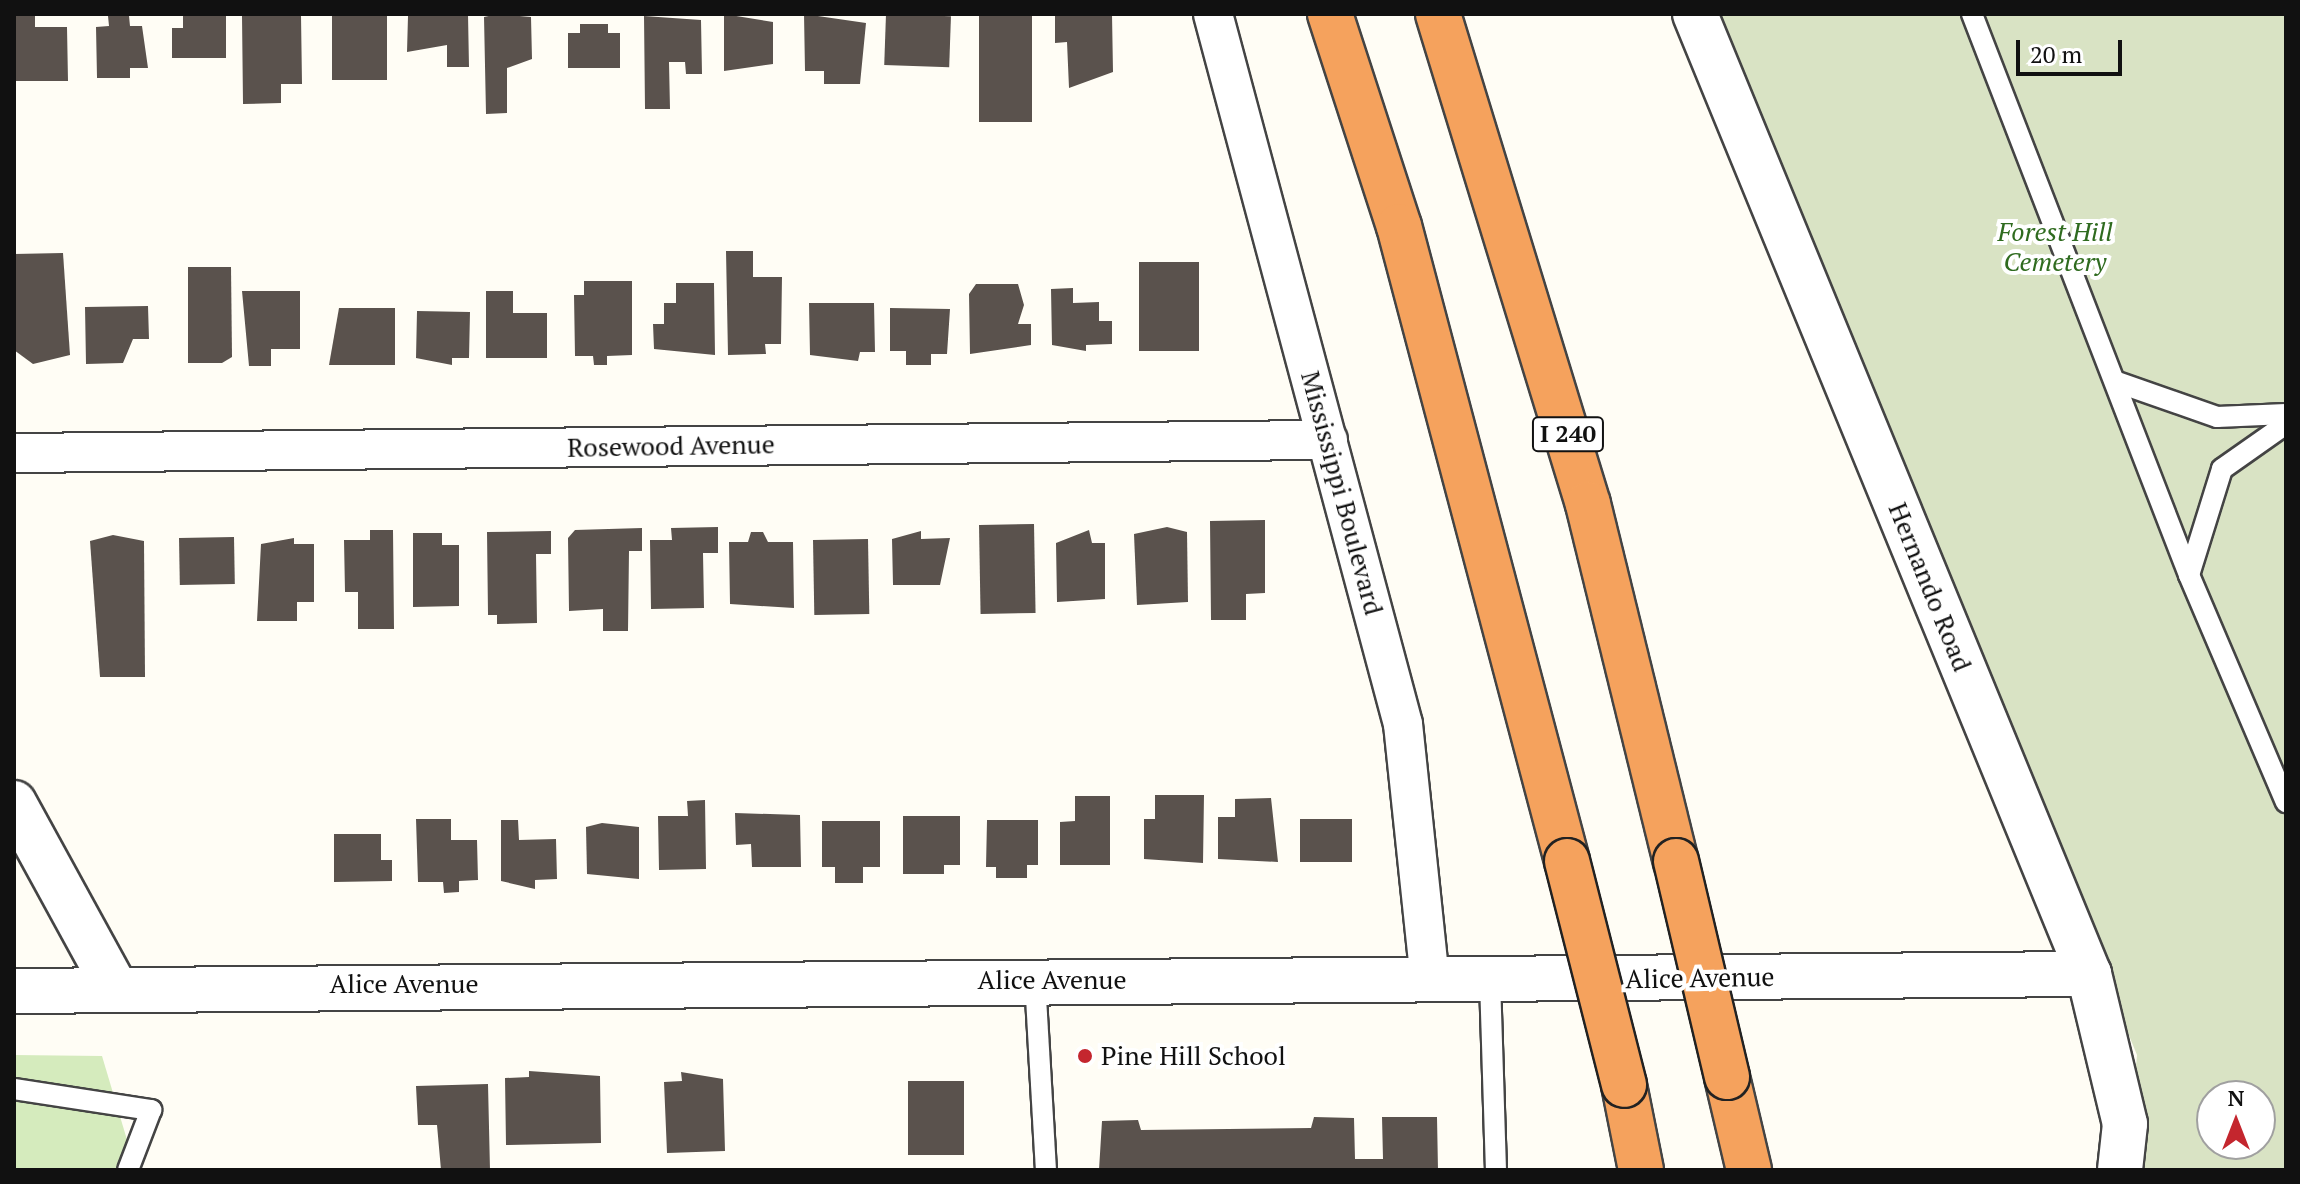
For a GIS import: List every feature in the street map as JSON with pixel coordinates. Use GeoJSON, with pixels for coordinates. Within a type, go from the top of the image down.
{"type":"FeatureCollection","features":[{"type":"Feature","properties":{"kind":"highway"},"geometry":{"type":"LineString","coordinates":[[1330,14],[1399,226],[1567,861],[1624,1085],[1641,1170]]}},
{"type":"Feature","properties":{"kind":"highway","name":"I 240"},"geometry":{"type":"LineString","coordinates":[[1438,14],[1584,490],[1749,1170]]}},
{"type":"Feature","properties":{"kind":"street","name":"Mississippi Boulevard"},"geometry":{"type":"LineString","coordinates":[[1213,14],[1403,724],[1430,980]]}},
{"type":"Feature","properties":{"kind":"street","name":"Hernando Road"},"geometry":{"type":"LineString","coordinates":[[1695,14],[2089,974],[2125,1124],[2120,1170]]}},
{"type":"Feature","properties":{"kind":"street","name":"Rosewood Avenue"},"geometry":{"type":"LineString","coordinates":[[14,453],[1328,440]]}},
{"type":"Feature","properties":{"kind":"street"},"geometry":{"type":"LineString","coordinates":[[14,803],[114,986]]}},
{"type":"Feature","properties":{"kind":"street","name":"Alice Avenue"},"geometry":{"type":"LineString","coordinates":[[14,991],[114,986],[2089,974]]}},
{"type":"Feature","properties":{"kind":"lane"},"geometry":{"type":"LineString","coordinates":[[1972,14],[2117,382],[2189,575],[2286,802]]}},
{"type":"Feature","properties":{"kind":"lane"},"geometry":{"type":"LineString","coordinates":[[2117,382],[2217,417],[2286,414]]}},
{"type":"Feature","properties":{"kind":"lane"},"geometry":{"type":"LineString","coordinates":[[2189,575],[2222,469],[2286,424]]}},
{"type":"Feature","properties":{"kind":"lane"},"geometry":{"type":"LineString","coordinates":[[1035,980],[1046,1170]]}},
{"type":"Feature","properties":{"kind":"lane"},"geometry":{"type":"LineString","coordinates":[[1490,980],[1496,1170]]}},
{"type":"Feature","properties":{"kind":"lane"},"geometry":{"type":"LineString","coordinates":[[14,1089],[151,1110],[128,1170]]}},
{"type":"Feature","properties":{"kind":"green space","name":"Forest Hill Cemetery"},"geometry":{"type":"Polygon","coordinates":[[[1712,14],[2286,14],[2286,1170],[2127,1170],[2137,1055],[1712,14]]]}},
{"type":"Feature","properties":{"kind":"green space"},"geometry":{"type":"Polygon","coordinates":[[[14,1055],[102,1056],[136,1170],[14,1170],[14,1055]]]}},
{"type":"Feature","properties":{"kind":"building"},"geometry":{"type":"Polygon","coordinates":[[[14,14],[35,14],[35,27],[67,27],[68,81],[14,81],[14,14]]]}},
{"type":"Feature","properties":{"kind":"building"},"geometry":{"type":"Polygon","coordinates":[[[183,14],[226,14],[226,58],[172,58],[172,28],[183,28],[183,14]]]}},
{"type":"Feature","properties":{"kind":"building"},"geometry":{"type":"Polygon","coordinates":[[[332,14],[387,14],[387,80],[332,80],[332,14]]]}},
{"type":"Feature","properties":{"kind":"building"},"geometry":{"type":"Polygon","coordinates":[[[468,14],[469,67],[447,67],[447,45],[407,52],[408,16],[468,14]]]}},
{"type":"Feature","properties":{"kind":"building"},"geometry":{"type":"Polygon","coordinates":[[[498,14],[531,17],[532,59],[507,68],[507,113],[486,114],[484,17],[498,14]]]}},
{"type":"Feature","properties":{"kind":"building"},"geometry":{"type":"Polygon","coordinates":[[[724,14],[773,22],[773,64],[724,71],[724,14]]]}},
{"type":"Feature","properties":{"kind":"building"},"geometry":{"type":"Polygon","coordinates":[[[804,14],[866,23],[860,84],[824,84],[824,71],[805,71],[804,14]]]}},
{"type":"Feature","properties":{"kind":"building"},"geometry":{"type":"Polygon","coordinates":[[[886,14],[951,16],[949,67],[884,65],[886,14]]]}},
{"type":"Feature","properties":{"kind":"building"},"geometry":{"type":"Polygon","coordinates":[[[979,14],[1032,14],[1032,122],[979,122],[979,14]]]}},
{"type":"Feature","properties":{"kind":"building"},"geometry":{"type":"Polygon","coordinates":[[[1112,14],[1113,72],[1069,88],[1067,42],[1055,43],[1055,16],[1112,14]]]}},
{"type":"Feature","properties":{"kind":"building"},"geometry":{"type":"Polygon","coordinates":[[[301,15],[302,84],[281,84],[281,103],[243,104],[242,16],[301,15]]]}},
{"type":"Feature","properties":{"kind":"building"},"geometry":{"type":"Polygon","coordinates":[[[108,16],[129,16],[130,26],[142,26],[148,68],[130,68],[130,78],[97,78],[96,27],[109,26],[108,16]]]}},
{"type":"Feature","properties":{"kind":"building"},"geometry":{"type":"Polygon","coordinates":[[[644,16],[701,20],[702,74],[686,74],[685,62],[669,62],[670,109],[645,109],[644,16]]]}},
{"type":"Feature","properties":{"kind":"building"},"geometry":{"type":"Polygon","coordinates":[[[580,24],[608,24],[608,33],[620,33],[620,68],[568,68],[568,33],[580,33],[580,24]]]}},
{"type":"Feature","properties":{"kind":"building"},"geometry":{"type":"Polygon","coordinates":[[[726,251],[753,251],[753,277],[782,277],[781,344],[765,344],[766,354],[728,355],[726,251]]]}},
{"type":"Feature","properties":{"kind":"building"},"geometry":{"type":"Polygon","coordinates":[[[63,253],[70,355],[33,364],[14,350],[14,254],[63,253]]]}},
{"type":"Feature","properties":{"kind":"building"},"geometry":{"type":"Polygon","coordinates":[[[1139,262],[1199,262],[1199,351],[1139,351],[1139,262]]]}},
{"type":"Feature","properties":{"kind":"building"},"geometry":{"type":"Polygon","coordinates":[[[188,267],[231,267],[232,357],[222,363],[188,363],[188,267]]]}},
{"type":"Feature","properties":{"kind":"building"},"geometry":{"type":"Polygon","coordinates":[[[584,281],[632,281],[632,355],[607,356],[607,365],[594,365],[593,356],[575,356],[574,295],[584,295],[584,281]]]}},
{"type":"Feature","properties":{"kind":"building"},"geometry":{"type":"Polygon","coordinates":[[[676,283],[714,283],[715,355],[654,349],[653,324],[664,324],[664,303],[676,303],[676,283]]]}},
{"type":"Feature","properties":{"kind":"building"},"geometry":{"type":"Polygon","coordinates":[[[976,284],[1018,284],[1024,305],[1018,324],[1031,324],[1031,345],[970,354],[969,294],[976,284]]]}},
{"type":"Feature","properties":{"kind":"building"},"geometry":{"type":"Polygon","coordinates":[[[1073,288],[1073,303],[1099,302],[1099,321],[1112,321],[1112,344],[1086,345],[1086,351],[1052,345],[1051,289],[1073,288]]]}},
{"type":"Feature","properties":{"kind":"building"},"geometry":{"type":"Polygon","coordinates":[[[242,291],[300,291],[300,349],[271,349],[271,366],[249,366],[242,291]]]}},
{"type":"Feature","properties":{"kind":"building"},"geometry":{"type":"Polygon","coordinates":[[[486,291],[513,291],[513,313],[547,313],[547,358],[486,358],[486,291]]]}},
{"type":"Feature","properties":{"kind":"building"},"geometry":{"type":"Polygon","coordinates":[[[809,303],[874,303],[875,352],[860,352],[858,361],[810,355],[809,303]]]}},
{"type":"Feature","properties":{"kind":"building"},"geometry":{"type":"Polygon","coordinates":[[[148,306],[149,339],[133,339],[123,363],[86,364],[85,307],[148,306]]]}},
{"type":"Feature","properties":{"kind":"building"},"geometry":{"type":"Polygon","coordinates":[[[339,308],[395,308],[395,365],[329,365],[339,308]]]}},
{"type":"Feature","properties":{"kind":"building"},"geometry":{"type":"Polygon","coordinates":[[[890,308],[950,309],[947,354],[931,354],[931,365],[906,365],[906,351],[890,351],[890,308]]]}},
{"type":"Feature","properties":{"kind":"building"},"geometry":{"type":"Polygon","coordinates":[[[417,311],[470,312],[469,358],[452,358],[452,365],[416,358],[417,311]]]}},
{"type":"Feature","properties":{"kind":"building"},"geometry":{"type":"Polygon","coordinates":[[[1265,520],[1265,593],[1246,594],[1246,620],[1211,620],[1210,521],[1265,520]]]}},
{"type":"Feature","properties":{"kind":"building"},"geometry":{"type":"Polygon","coordinates":[[[1034,524],[1036,613],[981,614],[979,525],[1034,524]]]}},
{"type":"Feature","properties":{"kind":"building"},"geometry":{"type":"Polygon","coordinates":[[[718,527],[718,553],[703,553],[704,608],[651,609],[650,540],[672,540],[671,528],[718,527]]]}},
{"type":"Feature","properties":{"kind":"building"},"geometry":{"type":"Polygon","coordinates":[[[1167,527],[1187,532],[1188,602],[1137,605],[1134,534],[1167,527]]]}},
{"type":"Feature","properties":{"kind":"building"},"geometry":{"type":"Polygon","coordinates":[[[642,528],[642,551],[629,551],[628,631],[603,631],[603,609],[569,611],[568,538],[575,530],[642,528]]]}},
{"type":"Feature","properties":{"kind":"building"},"geometry":{"type":"Polygon","coordinates":[[[370,530],[393,530],[394,629],[358,629],[358,592],[345,592],[344,540],[370,540],[370,530]]]}},
{"type":"Feature","properties":{"kind":"building"},"geometry":{"type":"Polygon","coordinates":[[[1089,530],[1092,543],[1105,543],[1105,599],[1057,602],[1056,543],[1089,530]]]}},
{"type":"Feature","properties":{"kind":"building"},"geometry":{"type":"Polygon","coordinates":[[[551,531],[551,554],[536,554],[537,623],[497,624],[497,615],[488,615],[487,532],[551,531]]]}},
{"type":"Feature","properties":{"kind":"building"},"geometry":{"type":"Polygon","coordinates":[[[921,531],[921,539],[950,538],[940,585],[893,585],[892,539],[921,531]]]}},
{"type":"Feature","properties":{"kind":"building"},"geometry":{"type":"Polygon","coordinates":[[[751,532],[763,532],[768,542],[793,542],[794,608],[730,604],[729,542],[748,542],[751,532]]]}},
{"type":"Feature","properties":{"kind":"building"},"geometry":{"type":"Polygon","coordinates":[[[413,533],[442,533],[442,545],[459,545],[459,606],[413,607],[413,533]]]}},
{"type":"Feature","properties":{"kind":"building"},"geometry":{"type":"Polygon","coordinates":[[[113,535],[144,541],[145,677],[100,677],[90,541],[113,535]]]}},
{"type":"Feature","properties":{"kind":"building"},"geometry":{"type":"Polygon","coordinates":[[[234,537],[235,584],[180,585],[179,538],[234,537]]]}},
{"type":"Feature","properties":{"kind":"building"},"geometry":{"type":"Polygon","coordinates":[[[294,538],[294,544],[314,544],[314,602],[297,602],[297,621],[257,621],[261,544],[294,538]]]}},
{"type":"Feature","properties":{"kind":"building"},"geometry":{"type":"Polygon","coordinates":[[[868,539],[869,614],[814,615],[813,540],[868,539]]]}},
{"type":"Feature","properties":{"kind":"building"},"geometry":{"type":"Polygon","coordinates":[[[1155,795],[1204,795],[1203,863],[1144,859],[1144,819],[1155,819],[1155,795]]]}},
{"type":"Feature","properties":{"kind":"building"},"geometry":{"type":"Polygon","coordinates":[[[1075,796],[1110,796],[1110,865],[1060,865],[1060,822],[1075,821],[1075,796]]]}},
{"type":"Feature","properties":{"kind":"building"},"geometry":{"type":"Polygon","coordinates":[[[1271,798],[1278,862],[1218,859],[1218,817],[1235,817],[1235,799],[1271,798]]]}},
{"type":"Feature","properties":{"kind":"building"},"geometry":{"type":"Polygon","coordinates":[[[705,800],[706,869],[659,870],[658,816],[688,816],[687,801],[705,800]]]}},
{"type":"Feature","properties":{"kind":"building"},"geometry":{"type":"Polygon","coordinates":[[[735,813],[800,815],[801,867],[752,867],[751,844],[736,845],[735,813]]]}},
{"type":"Feature","properties":{"kind":"building"},"geometry":{"type":"Polygon","coordinates":[[[903,816],[960,816],[960,865],[944,865],[944,874],[903,874],[903,816]]]}},
{"type":"Feature","properties":{"kind":"building"},"geometry":{"type":"Polygon","coordinates":[[[416,819],[451,819],[451,840],[477,840],[478,880],[459,881],[459,892],[444,893],[443,882],[418,882],[416,819]]]}},
{"type":"Feature","properties":{"kind":"building"},"geometry":{"type":"Polygon","coordinates":[[[1300,819],[1352,819],[1352,862],[1300,862],[1300,819]]]}},
{"type":"Feature","properties":{"kind":"building"},"geometry":{"type":"Polygon","coordinates":[[[501,820],[518,820],[519,840],[556,839],[557,879],[535,880],[535,889],[501,881],[501,820]]]}},
{"type":"Feature","properties":{"kind":"building"},"geometry":{"type":"Polygon","coordinates":[[[987,820],[1038,820],[1038,865],[1027,865],[1027,878],[996,878],[996,867],[986,867],[987,820]]]}},
{"type":"Feature","properties":{"kind":"building"},"geometry":{"type":"Polygon","coordinates":[[[822,821],[880,821],[880,867],[863,867],[863,883],[835,883],[835,867],[822,867],[822,821]]]}},
{"type":"Feature","properties":{"kind":"building"},"geometry":{"type":"Polygon","coordinates":[[[602,823],[639,827],[639,879],[587,874],[586,827],[602,823]]]}},
{"type":"Feature","properties":{"kind":"building"},"geometry":{"type":"Polygon","coordinates":[[[334,834],[381,834],[381,860],[392,860],[392,881],[334,882],[334,834]]]}},
{"type":"Feature","properties":{"kind":"building"},"geometry":{"type":"Polygon","coordinates":[[[529,1071],[600,1076],[601,1143],[506,1145],[505,1078],[529,1077],[529,1071]]]}},
{"type":"Feature","properties":{"kind":"building"},"geometry":{"type":"Polygon","coordinates":[[[681,1072],[723,1079],[725,1151],[667,1153],[664,1082],[682,1081],[681,1072]]]}},
{"type":"Feature","properties":{"kind":"building"},"geometry":{"type":"Polygon","coordinates":[[[908,1081],[964,1081],[964,1155],[908,1155],[908,1081]]]}},
{"type":"Feature","properties":{"kind":"building"},"geometry":{"type":"Polygon","coordinates":[[[488,1084],[490,1170],[441,1170],[437,1125],[418,1125],[416,1086],[488,1084]]]}},
{"type":"Feature","properties":{"kind":"building"},"geometry":{"type":"Polygon","coordinates":[[[1314,1117],[1354,1118],[1355,1159],[1383,1159],[1382,1117],[1437,1117],[1438,1170],[1099,1170],[1102,1121],[1138,1120],[1141,1130],[1311,1128],[1314,1117]]]}},
{"type":"Feature","properties":{"kind":"place","name":"Pine Hill School"},"geometry":{"type":"Point","coordinates":[1085,1056]}}]}
